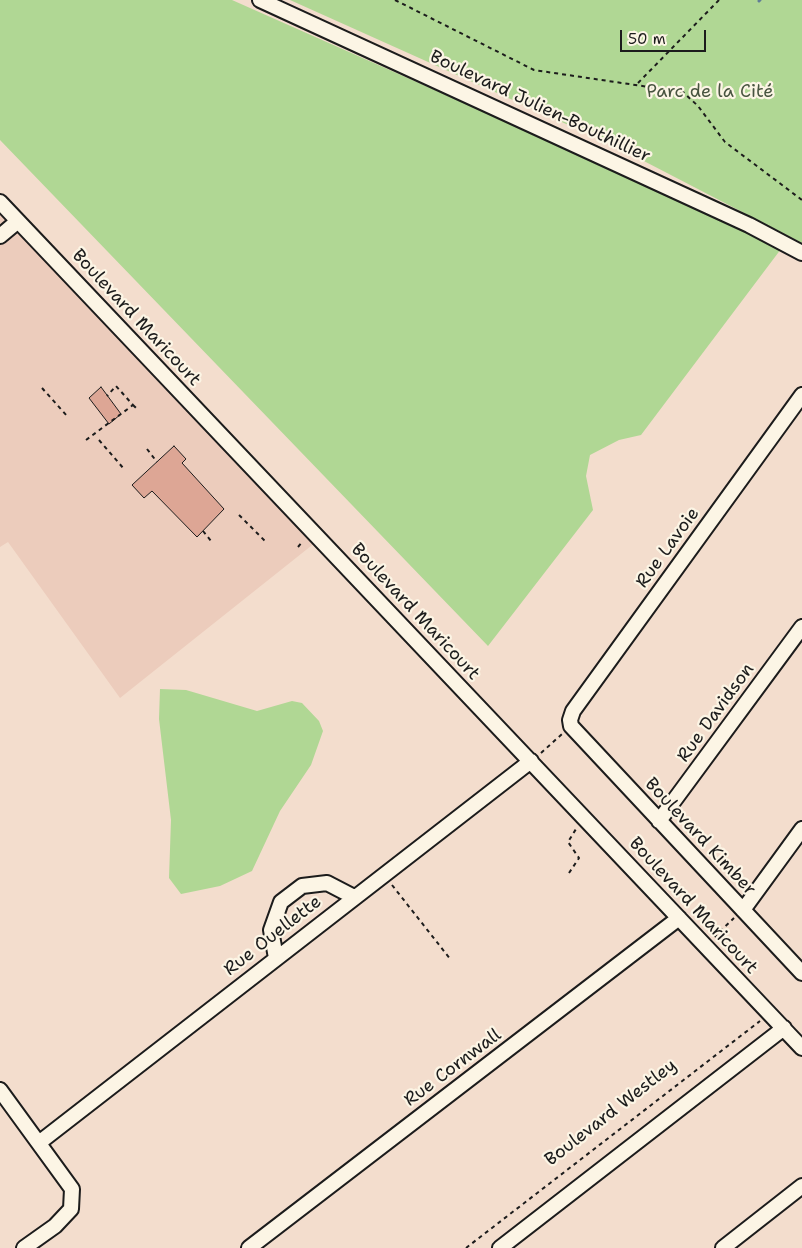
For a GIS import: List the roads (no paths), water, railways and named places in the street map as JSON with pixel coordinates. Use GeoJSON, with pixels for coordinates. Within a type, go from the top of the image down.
{"type":"FeatureCollection","features":[{"type":"Feature","properties":{"kind":"street","name":"Boulevard Julien-Bouthillier"},"geometry":{"type":"LineString","coordinates":[[260,0],[733,217],[802,253]]}},
{"type":"Feature","properties":{"kind":"street","name":"Boulevard Maricourt"},"geometry":{"type":"LineString","coordinates":[[0,202],[802,1048]]}},
{"type":"Feature","properties":{"kind":"street"},"geometry":{"type":"LineString","coordinates":[[0,236],[18,221]]}},
{"type":"Feature","properties":{"kind":"street","name":"Rue Lavoie"},"geometry":{"type":"LineString","coordinates":[[567,729],[574,711],[802,395]]}},
{"type":"Feature","properties":{"kind":"street","name":"Rue Davidson"},"geometry":{"type":"LineString","coordinates":[[659,821],[802,627]]}},
{"type":"Feature","properties":{"kind":"street","name":"Boulevard Kimber"},"geometry":{"type":"LineString","coordinates":[[567,729],[659,821],[739,913],[802,973]]}},
{"type":"Feature","properties":{"kind":"street","name":"Rue Ouellette"},"geometry":{"type":"LineString","coordinates":[[40,1142],[531,761]]}},
{"type":"Feature","properties":{"kind":"street"},"geometry":{"type":"LineString","coordinates":[[739,913],[802,829]]}},
{"type":"Feature","properties":{"kind":"street"},"geometry":{"type":"LineString","coordinates":[[276,958],[271,930],[281,902],[302,886],[327,883],[354,897]]}},
{"type":"Feature","properties":{"kind":"street","name":"Rue Cornwall"},"geometry":{"type":"LineString","coordinates":[[249,1248],[680,918]]}},
{"type":"Feature","properties":{"kind":"street"},"geometry":{"type":"LineString","coordinates":[[500,1248],[784,1028]]}},
{"type":"Feature","properties":{"kind":"street"},"geometry":{"type":"LineString","coordinates":[[0,1090],[40,1142],[72,1189],[71,1209],[55,1226],[24,1248]]}},
{"type":"Feature","properties":{"kind":"street"},"geometry":{"type":"LineString","coordinates":[[723,1248],[802,1186]]}},
{"type":"Feature","properties":{"kind":"park label","name":"Parc de la Cité"},"geometry":{"type":"Point","coordinates":[710,92]}}]}
